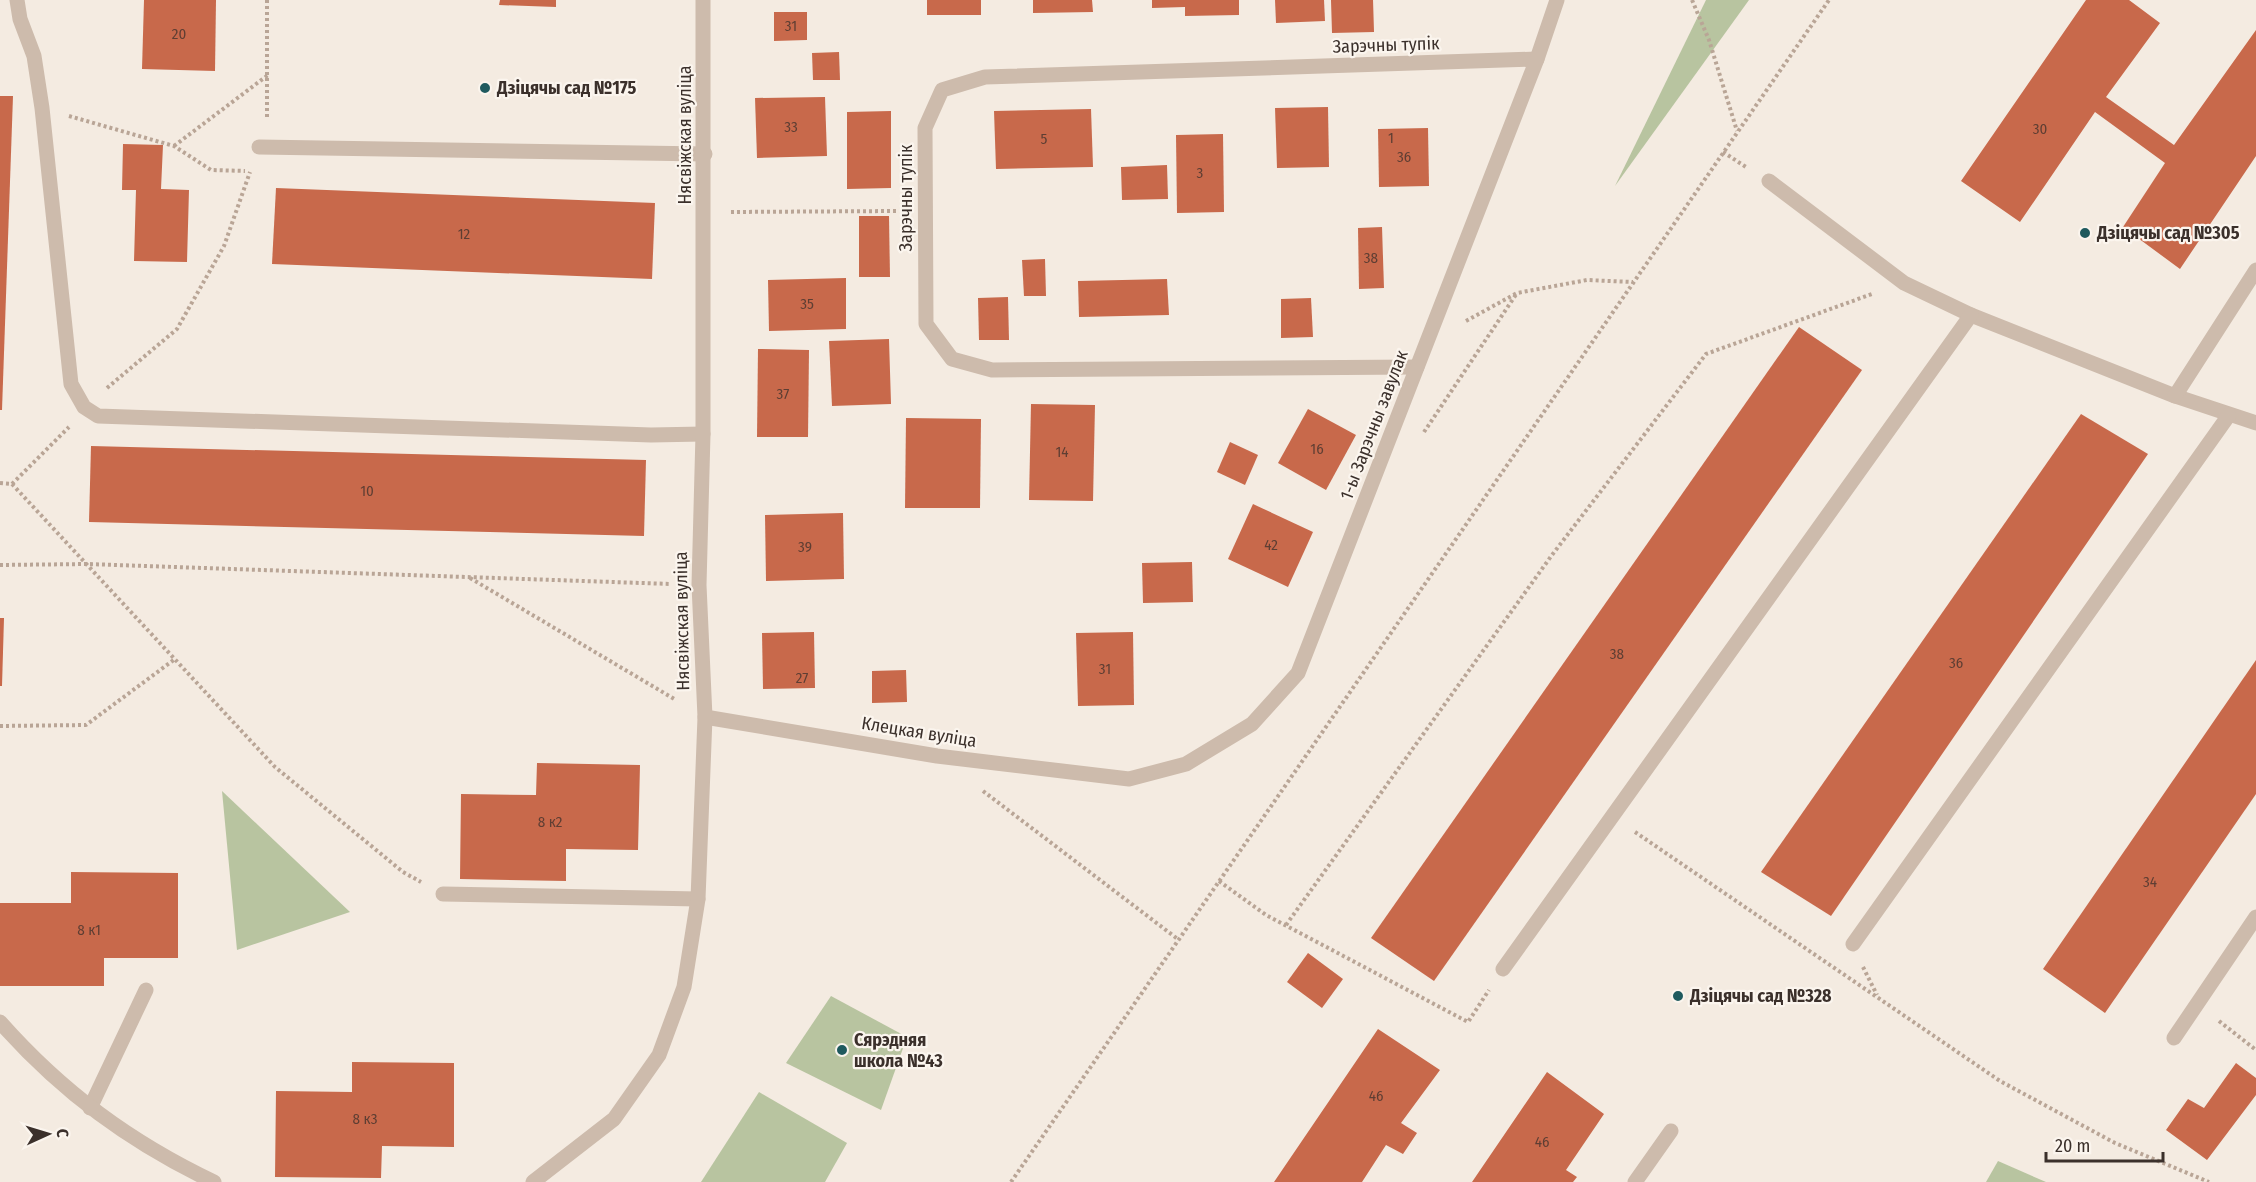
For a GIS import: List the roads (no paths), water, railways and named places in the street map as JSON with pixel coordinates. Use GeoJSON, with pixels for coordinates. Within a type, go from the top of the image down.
{"type":"FeatureCollection","features":[{"type":"Feature","properties":{"kind":"street"},"geometry":{"type":"LineString","coordinates":[[17,0],[20,19],[34,56],[42,108],[71,384],[84,407],[98,416],[651,435],[703,434]]}},
{"type":"Feature","properties":{"kind":"street","name":"Нясвіжская вуліца"},"geometry":{"type":"LineString","coordinates":[[536,1182],[614,1119],[659,1055],[684,987],[699,899],[705,717],[699,585],[703,434],[704,0]]}},
{"type":"Feature","properties":{"kind":"street","name":"1-ы Зарэчны завулак"},"geometry":{"type":"LineString","coordinates":[[1129,779],[1186,764],[1252,724],[1298,673],[1537,59],[1557,0]]}},
{"type":"Feature","properties":{"kind":"street","name":"Зарэчны тупік"},"geometry":{"type":"LineString","coordinates":[[1417,367],[992,370],[952,359],[926,324],[925,128],[942,90],[985,77],[1537,59]]}},
{"type":"Feature","properties":{"kind":"street"},"geometry":{"type":"LineString","coordinates":[[259,147],[705,154]]}},
{"type":"Feature","properties":{"kind":"street"},"geometry":{"type":"LineString","coordinates":[[1769,182],[1904,283],[1971,315],[2175,396],[2256,423]]}},
{"type":"Feature","properties":{"kind":"street"},"geometry":{"type":"LineString","coordinates":[[2175,396],[2256,270]]}},
{"type":"Feature","properties":{"kind":"street"},"geometry":{"type":"LineString","coordinates":[[1503,969],[1971,315]]}},
{"type":"Feature","properties":{"kind":"street"},"geometry":{"type":"LineString","coordinates":[[1853,944],[2229,415]]}},
{"type":"Feature","properties":{"kind":"street","name":"Клецкая вуліца"},"geometry":{"type":"LineString","coordinates":[[705,717],[937,756],[1129,779]]}},
{"type":"Feature","properties":{"kind":"street"},"geometry":{"type":"LineString","coordinates":[[443,894],[699,899]]}},
{"type":"Feature","properties":{"kind":"street"},"geometry":{"type":"LineString","coordinates":[[2174,1038],[2256,917]]}},
{"type":"Feature","properties":{"kind":"street"},"geometry":{"type":"LineString","coordinates":[[90,1108],[146,990]]}},
{"type":"Feature","properties":{"kind":"street"},"geometry":{"type":"LineString","coordinates":[[0,1022],[90,1108],[161,1157],[214,1182]]}},
{"type":"Feature","properties":{"kind":"street"},"geometry":{"type":"LineString","coordinates":[[1635,1182],[1671,1131]]}},
{"type":"Feature","properties":{"kind":"place","name":"Дзіцячы сад №175"},"geometry":{"type":"Point","coordinates":[485,88]}},
{"type":"Feature","properties":{"kind":"place","name":"Дзіцячы сад №305"},"geometry":{"type":"Point","coordinates":[2085,233]}},
{"type":"Feature","properties":{"kind":"place","name":"Дзіцячы сад №328"},"geometry":{"type":"Point","coordinates":[1678,996]}},
{"type":"Feature","properties":{"kind":"place","name":"Сярэдняя школа №43"},"geometry":{"type":"Point","coordinates":[842,1050]}}]}
